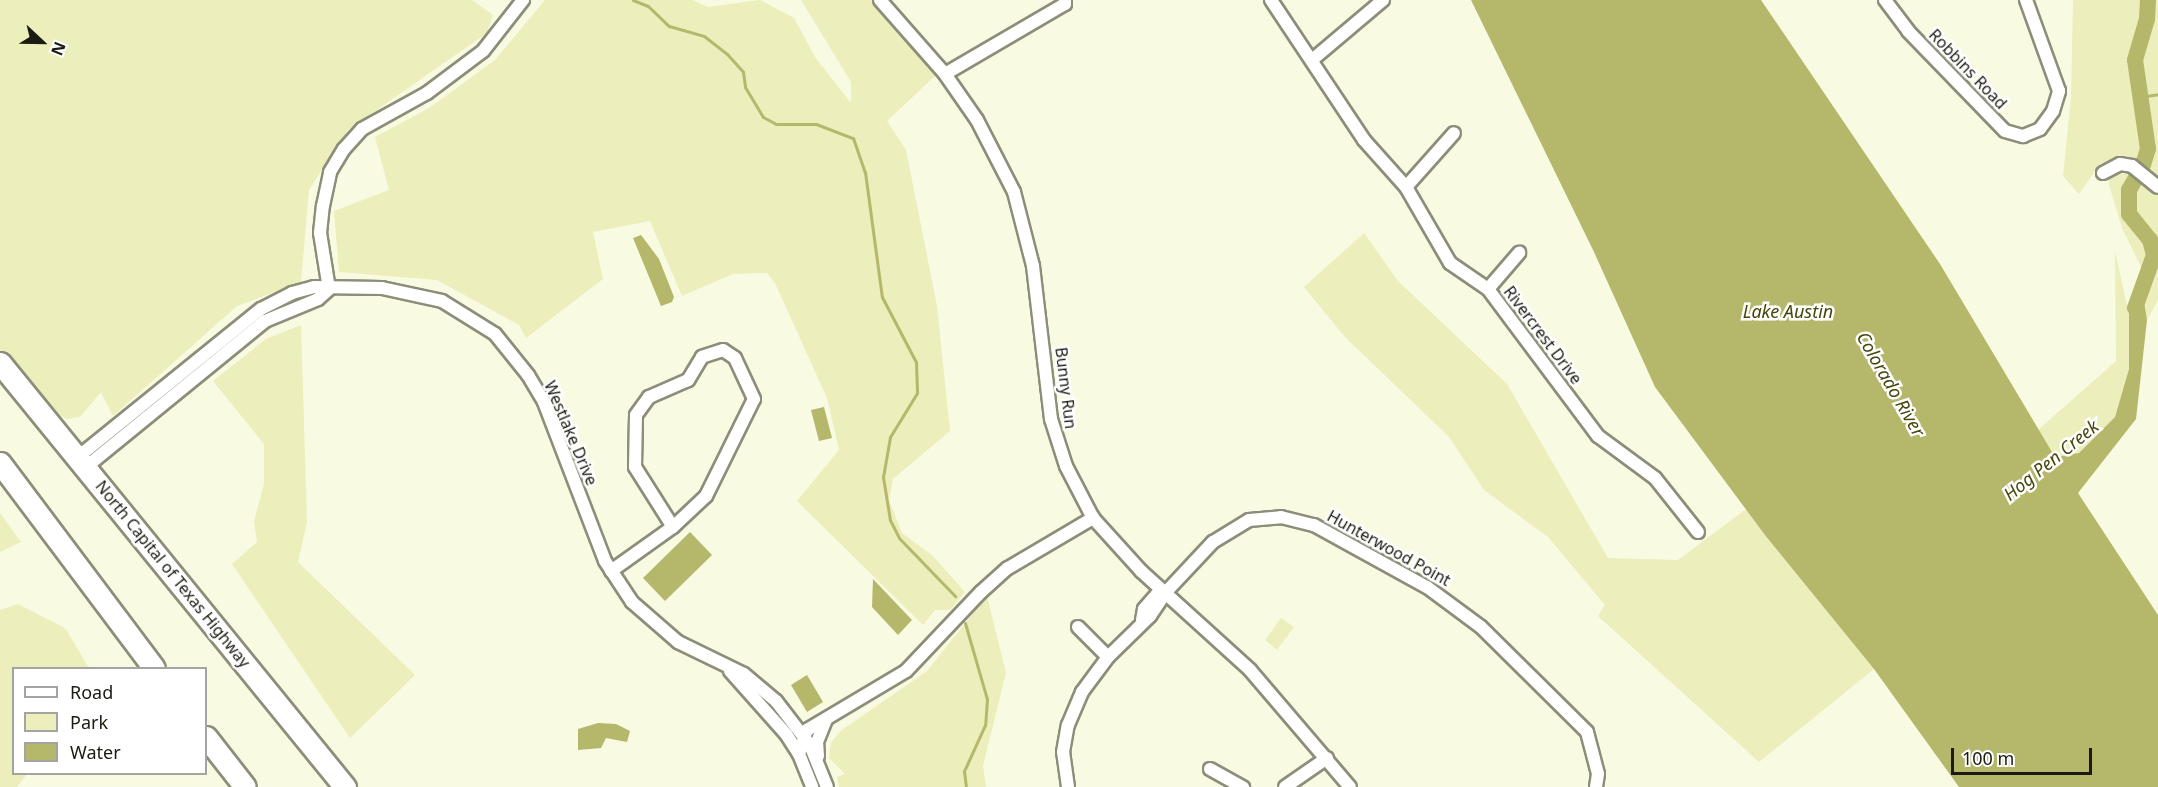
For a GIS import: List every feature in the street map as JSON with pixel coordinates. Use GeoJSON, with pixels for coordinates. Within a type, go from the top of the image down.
{"type":"FeatureCollection","features":[{"type":"Feature","properties":{"kind":"highway","name":"North Capital of Texas Highway"},"geometry":{"type":"LineString","coordinates":[[0,363],[345,787]]}},
{"type":"Feature","properties":{"kind":"highway"},"geometry":{"type":"LineString","coordinates":[[0,463],[153,667]]}},
{"type":"Feature","properties":{"kind":"highway"},"geometry":{"type":"LineString","coordinates":[[207,738],[245,787]]}},
{"type":"Feature","properties":{"kind":"street"},"geometry":{"type":"LineString","coordinates":[[82,462],[265,321],[318,299],[328,289],[320,233],[323,206],[330,172],[344,149],[362,129],[427,93],[483,51],[523,0]]}},
{"type":"Feature","properties":{"kind":"street","name":"Bunny Run"},"geometry":{"type":"LineString","coordinates":[[880,0],[911,31],[945,74],[977,120],[1014,192],[1033,266],[1051,418],[1066,466],[1093,518],[1141,571],[1250,670],[1350,787]]}},
{"type":"Feature","properties":{"kind":"street"},"geometry":{"type":"LineString","coordinates":[[945,74],[1065,4],[1065,0]]}},
{"type":"Feature","properties":{"kind":"street","name":"Rivercrest Drive"},"geometry":{"type":"LineString","coordinates":[[1271,0],[1364,140],[1406,187],[1450,263],[1488,289],[1598,436],[1655,478],[1698,532]]}},
{"type":"Feature","properties":{"kind":"street"},"geometry":{"type":"LineString","coordinates":[[1312,60],[1383,0]]}},
{"type":"Feature","properties":{"kind":"street","name":"Robbins Road"},"geometry":{"type":"LineString","coordinates":[[1885,0],[1908,31],[2005,131],[2023,136],[2040,129],[2053,111],[2060,91],[2026,0]]}},
{"type":"Feature","properties":{"kind":"street"},"geometry":{"type":"LineString","coordinates":[[1406,187],[1454,134]]}},
{"type":"Feature","properties":{"kind":"street"},"geometry":{"type":"LineString","coordinates":[[2103,174],[2120,164],[2132,166],[2158,187]]}},
{"type":"Feature","properties":{"kind":"street"},"geometry":{"type":"LineString","coordinates":[[1488,289],[1519,253]]}},
{"type":"Feature","properties":{"kind":"street","name":"Westlake Drive"},"geometry":{"type":"LineString","coordinates":[[328,289],[393,289],[432,297],[479,321],[495,334],[520,363],[544,402],[611,571],[632,602],[678,642],[730,671],[753,680],[803,735],[818,760],[827,787]]}},
{"type":"Feature","properties":{"kind":"street"},"geometry":{"type":"LineString","coordinates":[[611,571],[673,527],[706,496],[754,399],[735,358],[723,350],[702,357],[688,380],[649,397],[639,405],[636,415],[635,467],[673,527]]}},
{"type":"Feature","properties":{"kind":"street","name":"Hunterwood Point"},"geometry":{"type":"LineString","coordinates":[[1068,787],[1063,752],[1068,725],[1082,692],[1108,657],[1142,620],[1150,616],[1166,592],[1186,570],[1232,527],[1248,520],[1282,517],[1314,525],[1427,587],[1480,627],[1587,732],[1598,774],[1596,787]]}},
{"type":"Feature","properties":{"kind":"street"},"geometry":{"type":"LineString","coordinates":[[799,754],[803,735],[906,671],[981,592],[1008,568],[1093,518]]}},
{"type":"Feature","properties":{"kind":"street"},"geometry":{"type":"LineString","coordinates":[[1078,627],[1108,657]]}},
{"type":"Feature","properties":{"kind":"street","name":"Westlake Drive"},"geometry":{"type":"LineString","coordinates":[[730,671],[772,716],[799,754],[812,787]]}},
{"type":"Feature","properties":{"kind":"street"},"geometry":{"type":"LineString","coordinates":[[818,760],[817,741],[825,722]]}},
{"type":"Feature","properties":{"kind":"street"},"geometry":{"type":"LineString","coordinates":[[1285,787],[1327,758]]}},
{"type":"Feature","properties":{"kind":"street"},"geometry":{"type":"LineString","coordinates":[[1210,768],[1243,787]]}},
{"type":"Feature","properties":{"kind":"green space"},"geometry":{"type":"Polygon","coordinates":[[[0,0],[472,0],[493,15],[487,33],[348,130],[309,190],[301,282],[237,306],[113,416],[101,392],[80,417],[67,419],[37,403],[0,358],[0,0]]]}},
{"type":"Feature","properties":{"kind":"green space"},"geometry":{"type":"Polygon","coordinates":[[[545,0],[692,0],[708,7],[760,0],[794,18],[815,57],[851,103],[851,82],[801,0],[873,0],[936,75],[887,121],[906,150],[937,306],[950,431],[893,479],[889,500],[902,533],[933,556],[965,592],[950,610],[935,610],[923,625],[797,501],[839,450],[827,398],[775,283],[767,273],[733,274],[682,296],[650,221],[593,232],[603,279],[526,338],[519,325],[437,280],[339,272],[334,211],[389,190],[375,137],[429,108],[495,60],[545,0]]]}},
{"type":"Feature","properties":{"kind":"green space"},"geometry":{"type":"Polygon","coordinates":[[[2073,0],[2158,0],[2158,176],[2126,155],[2100,164],[2079,194],[2063,176],[2071,98],[2073,0]]]}},
{"type":"Feature","properties":{"kind":"green space"},"geometry":{"type":"Polygon","coordinates":[[[2134,172],[2158,193],[2158,300],[2147,320],[2141,267],[2122,228],[2109,185],[2109,176],[2134,172]]]}},
{"type":"Feature","properties":{"kind":"green space"},"geometry":{"type":"Polygon","coordinates":[[[1364,233],[1398,281],[1507,384],[1608,558],[1678,560],[1746,509],[1874,669],[1759,762],[1598,616],[1605,605],[1548,537],[1484,490],[1449,437],[1344,336],[1304,287],[1364,233]]]}},
{"type":"Feature","properties":{"kind":"green space"},"geometry":{"type":"Polygon","coordinates":[[[2115,251],[2129,314],[2129,369],[2115,417],[2079,453],[2055,457],[2038,430],[2116,361],[2115,251]]]}},
{"type":"Feature","properties":{"kind":"green space"},"geometry":{"type":"Polygon","coordinates":[[[301,325],[307,522],[298,562],[415,675],[350,738],[232,564],[257,542],[254,521],[264,484],[264,444],[213,381],[266,339],[301,325]]]}},
{"type":"Feature","properties":{"kind":"green space"},"geometry":{"type":"Polygon","coordinates":[[[0,513],[21,542],[0,552],[0,513]]]}},
{"type":"Feature","properties":{"kind":"green space"},"geometry":{"type":"Polygon","coordinates":[[[987,596],[1006,673],[983,766],[986,787],[839,787],[837,777],[845,774],[829,758],[831,742],[842,730],[927,671],[987,596]]]}},
{"type":"Feature","properties":{"kind":"green space"},"geometry":{"type":"Polygon","coordinates":[[[18,604],[65,628],[88,667],[12,667],[12,775],[26,775],[17,787],[0,787],[0,610],[18,604]]]}},
{"type":"Feature","properties":{"kind":"green space"},"geometry":{"type":"Polygon","coordinates":[[[1281,618],[1294,627],[1277,650],[1265,640],[1281,618]]]}},
{"type":"Feature","properties":{"kind":"water","name":"Lake Austin"},"geometry":{"type":"Polygon","coordinates":[[[1471,0],[1761,0],[1940,264],[2055,457],[2079,453],[2115,417],[2129,369],[2129,314],[2141,282],[2147,320],[2136,419],[2078,493],[2158,615],[2158,787],[1959,787],[1874,669],[1765,535],[1655,387],[1594,252],[1471,0]]]}},
{"type":"Feature","properties":{"kind":"water"},"geometry":{"type":"Polygon","coordinates":[[[641,235],[659,259],[674,297],[672,302],[661,306],[633,238],[641,235]]]}},
{"type":"Feature","properties":{"kind":"water"},"geometry":{"type":"Polygon","coordinates":[[[824,407],[832,438],[819,441],[811,410],[824,407]]]}},
{"type":"Feature","properties":{"kind":"water"},"geometry":{"type":"Polygon","coordinates":[[[690,532],[712,555],[665,601],[643,578],[690,532]]]}},
{"type":"Feature","properties":{"kind":"water"},"geometry":{"type":"Polygon","coordinates":[[[873,579],[912,620],[898,635],[872,607],[873,579]]]}},
{"type":"Feature","properties":{"kind":"water"},"geometry":{"type":"Polygon","coordinates":[[[807,675],[823,702],[807,712],[791,685],[807,675]]]}},
{"type":"Feature","properties":{"kind":"water"},"geometry":{"type":"Polygon","coordinates":[[[598,723],[616,724],[630,731],[627,742],[606,738],[601,748],[578,750],[578,729],[598,723]]]}},
{"type":"Feature","properties":{"kind":"waterway"},"geometry":{"type":"LineString","coordinates":[[633,0],[648,6],[669,26],[704,36],[727,54],[743,72],[745,87],[763,117],[776,124],[816,124],[853,138],[865,172],[882,297],[916,362],[917,393],[890,437],[883,477],[890,520],[899,538],[955,596]]}},
{"type":"Feature","properties":{"kind":"waterway","name":"Hog Pen Creek"},"geometry":{"type":"LineString","coordinates":[[2143,165],[2148,149],[2135,60],[2147,19],[2148,0]]}},
{"type":"Feature","properties":{"kind":"waterway"},"geometry":{"type":"LineString","coordinates":[[2140,97],[2158,94]]}},
{"type":"Feature","properties":{"kind":"waterway","name":"Hog Pen Creek"},"geometry":{"type":"LineString","coordinates":[[2135,308],[2154,255],[2150,240],[2129,214],[2129,190],[2137,176]]}},
{"type":"Feature","properties":{"kind":"waterway"},"geometry":{"type":"LineString","coordinates":[[965,623],[987,699],[985,725],[964,771],[966,787]]}},
{"type":"Feature","properties":{"kind":"water label","name":"Colorado River"},"geometry":{"type":"Point","coordinates":[1891,384]}}]}
